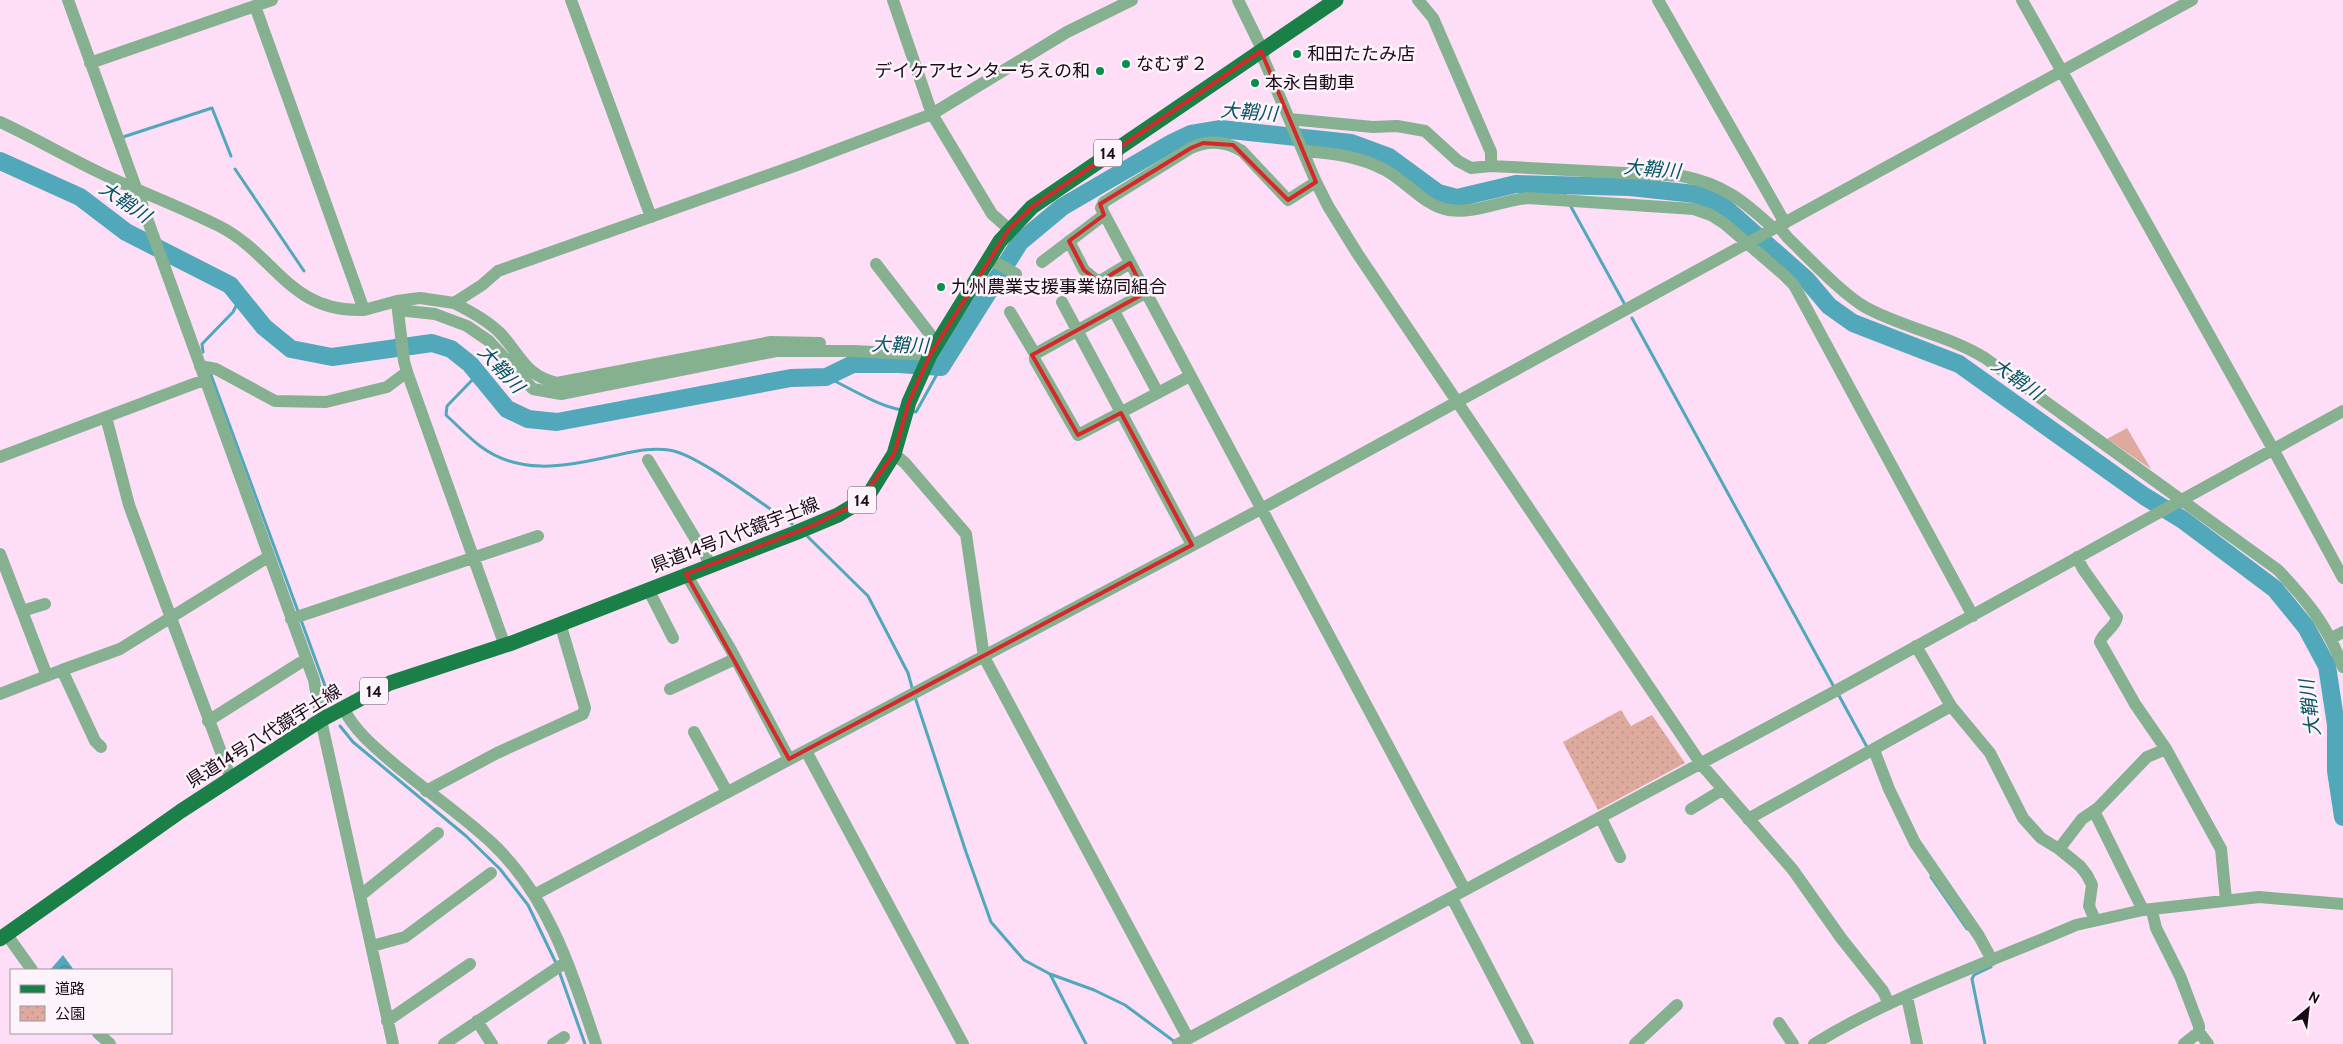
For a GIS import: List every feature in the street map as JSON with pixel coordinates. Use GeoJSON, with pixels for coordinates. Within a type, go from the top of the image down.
{"type":"FeatureCollection","features":[{"type":"Feature","properties":{"kind":"main road","name":"県道14号八代鏡宇土線"},"geometry":{"type":"LineString","coordinates":[[3,937],[180,811],[320,720],[390,683],[505,646],[812,526],[858,503],[870,491],[894,454],[909,402],[929,357],[993,261],[1009,229],[1032,207],[1336,0]]}},
{"type":"Feature","properties":{"kind":"street"},"geometry":{"type":"LineString","coordinates":[[68,0],[94,61],[138,194],[204,380],[268,557],[293,618],[314,680],[320,720],[361,895],[393,1044]]}},
{"type":"Feature","properties":{"kind":"street"},"geometry":{"type":"LineString","coordinates":[[94,61],[272,0]]}},
{"type":"Feature","properties":{"kind":"street"},"geometry":{"type":"LineString","coordinates":[[571,0],[651,217]]}},
{"type":"Feature","properties":{"kind":"street"},"geometry":{"type":"LineString","coordinates":[[893,0],[932,114],[992,214],[1009,229]]}},
{"type":"Feature","properties":{"kind":"street"},"geometry":{"type":"LineString","coordinates":[[454,303],[482,285],[498,271],[932,114],[1067,32],[1132,0]]}},
{"type":"Feature","properties":{"kind":"street"},"geometry":{"type":"LineString","coordinates":[[1238,0],[1259,43],[1316,182],[1357,253],[1701,764],[1793,870],[1841,938],[1883,991],[1889,1004]]}},
{"type":"Feature","properties":{"kind":"street"},"geometry":{"type":"LineString","coordinates":[[1418,0],[1433,18],[1492,152],[1491,166]]}},
{"type":"Feature","properties":{"kind":"street"},"geometry":{"type":"LineString","coordinates":[[1658,0],[1776,227]]}},
{"type":"Feature","properties":{"kind":"street"},"geometry":{"type":"LineString","coordinates":[[2022,0],[2343,578]]}},
{"type":"Feature","properties":{"kind":"street"},"geometry":{"type":"LineString","coordinates":[[534,895],[806,751],[924,686],[984,657],[1261,509],[1749,244],[1776,227],[2192,0]]}},
{"type":"Feature","properties":{"kind":"street"},"geometry":{"type":"LineString","coordinates":[[255,6],[364,310]]}},
{"type":"Feature","properties":{"kind":"street"},"geometry":{"type":"LineString","coordinates":[[1290,121],[1373,127],[1397,126],[1424,131],[1465,166],[1471,168],[1491,166],[1682,176],[1703,180],[1723,188],[1750,206],[1776,227],[1863,306],[1973,350],[2178,502],[2278,570],[2337,635],[2343,667]]}},
{"type":"Feature","properties":{"kind":"street"},"geometry":{"type":"LineString","coordinates":[[0,122],[121,183],[138,194],[236,236],[286,282],[309,299],[326,307],[345,311],[398,311],[435,314],[467,326],[489,341],[532,389],[561,394],[776,351],[854,351],[929,357]]}},
{"type":"Feature","properties":{"kind":"street"},"geometry":{"type":"LineString","coordinates":[[1316,182],[1288,200],[1242,151],[1232,145],[1203,143],[1190,148],[1104,202],[1101,208],[1465,890]]}},
{"type":"Feature","properties":{"kind":"street"},"geometry":{"type":"LineString","coordinates":[[1303,149],[1353,157],[1368,162],[1400,179],[1433,204],[1447,210],[1460,210],[1513,199],[1560,200],[1694,209],[1711,215],[1725,224],[1794,285],[1973,616]]}},
{"type":"Feature","properties":{"kind":"street"},"geometry":{"type":"LineString","coordinates":[[1042,262],[1104,215]]}},
{"type":"Feature","properties":{"kind":"street"},"geometry":{"type":"LineString","coordinates":[[1069,241],[1084,270],[1096,280],[1102,280],[1130,264]]}},
{"type":"Feature","properties":{"kind":"street"},"geometry":{"type":"LineString","coordinates":[[993,261],[1016,274]]}},
{"type":"Feature","properties":{"kind":"street"},"geometry":{"type":"LineString","coordinates":[[876,264],[933,338],[940,340]]}},
{"type":"Feature","properties":{"kind":"street"},"geometry":{"type":"LineString","coordinates":[[1035,354],[1146,293]]}},
{"type":"Feature","properties":{"kind":"street"},"geometry":{"type":"LineString","coordinates":[[398,311],[420,298],[454,303],[477,316],[499,333],[533,374],[557,383],[771,342],[803,341],[834,344],[854,351]]}},
{"type":"Feature","properties":{"kind":"street"},"geometry":{"type":"LineString","coordinates":[[1062,302],[1192,545]]}},
{"type":"Feature","properties":{"kind":"street"},"geometry":{"type":"LineString","coordinates":[[398,311],[406,367],[505,646]]}},
{"type":"Feature","properties":{"kind":"street"},"geometry":{"type":"LineString","coordinates":[[1114,311],[1158,393]]}},
{"type":"Feature","properties":{"kind":"street"},"geometry":{"type":"LineString","coordinates":[[1010,312],[1035,354],[1035,360],[1078,435],[1190,376]]}},
{"type":"Feature","properties":{"kind":"street"},"geometry":{"type":"LineString","coordinates":[[200,366],[216,369],[275,401],[326,402],[387,387],[406,367]]}},
{"type":"Feature","properties":{"kind":"street"},"geometry":{"type":"LineString","coordinates":[[0,457],[204,380]]}},
{"type":"Feature","properties":{"kind":"street"},"geometry":{"type":"LineString","coordinates":[[894,454],[905,463],[966,534],[984,657],[1184,1041],[1830,694],[2343,411]]}},
{"type":"Feature","properties":{"kind":"street"},"geometry":{"type":"LineString","coordinates":[[106,417],[128,505],[231,779]]}},
{"type":"Feature","properties":{"kind":"street"},"geometry":{"type":"LineString","coordinates":[[648,460],[711,564]]}},
{"type":"Feature","properties":{"kind":"street"},"geometry":{"type":"LineString","coordinates":[[293,618],[538,536]]}},
{"type":"Feature","properties":{"kind":"street"},"geometry":{"type":"LineString","coordinates":[[0,554],[47,676]]}},
{"type":"Feature","properties":{"kind":"street"},"geometry":{"type":"LineString","coordinates":[[0,694],[120,649],[268,557]]}},
{"type":"Feature","properties":{"kind":"street"},"geometry":{"type":"LineString","coordinates":[[2078,557],[2083,570],[2117,617],[2116,624],[2101,638],[2100,642],[2136,704],[2166,749],[2221,849],[2226,900]]}},
{"type":"Feature","properties":{"kind":"street"},"geometry":{"type":"LineString","coordinates":[[686,574],[789,759]]}},
{"type":"Feature","properties":{"kind":"street"},"geometry":{"type":"LineString","coordinates":[[648,589],[673,638]]}},
{"type":"Feature","properties":{"kind":"street"},"geometry":{"type":"LineString","coordinates":[[22,611],[45,604]]}},
{"type":"Feature","properties":{"kind":"street"},"geometry":{"type":"LineString","coordinates":[[426,790],[497,753],[583,714],[584,708],[560,623]]}},
{"type":"Feature","properties":{"kind":"street"},"geometry":{"type":"LineString","coordinates":[[1916,646],[1951,706],[1990,753],[2023,818],[2041,838],[2080,866],[2092,885],[2089,906],[2095,920]]}},
{"type":"Feature","properties":{"kind":"street"},"geometry":{"type":"LineString","coordinates":[[208,720],[306,659]]}},
{"type":"Feature","properties":{"kind":"street"},"geometry":{"type":"LineString","coordinates":[[670,688],[734,659]]}},
{"type":"Feature","properties":{"kind":"street"},"geometry":{"type":"LineString","coordinates":[[62,670],[95,741],[101,747]]}},
{"type":"Feature","properties":{"kind":"street"},"geometry":{"type":"LineString","coordinates":[[1748,819],[1951,706]]}},
{"type":"Feature","properties":{"kind":"street"},"geometry":{"type":"LineString","coordinates":[[343,708],[362,736],[494,846],[534,895],[550,923],[563,964],[596,1044]]}},
{"type":"Feature","properties":{"kind":"street"},"geometry":{"type":"LineString","coordinates":[[694,732],[727,792]]}},
{"type":"Feature","properties":{"kind":"street"},"geometry":{"type":"LineString","coordinates":[[2059,850],[2082,819],[2094,811],[2147,757],[2166,749]]}},
{"type":"Feature","properties":{"kind":"street"},"geometry":{"type":"LineString","coordinates":[[1874,750],[1889,789],[1915,843],[1979,936],[1992,960]]}},
{"type":"Feature","properties":{"kind":"street"},"geometry":{"type":"LineString","coordinates":[[806,751],[963,1044]]}},
{"type":"Feature","properties":{"kind":"street"},"geometry":{"type":"LineString","coordinates":[[1691,809],[1722,790]]}},
{"type":"Feature","properties":{"kind":"street"},"geometry":{"type":"LineString","coordinates":[[2094,811],[2180,976],[2199,1026],[2199,1032],[2208,1044]]}},
{"type":"Feature","properties":{"kind":"street"},"geometry":{"type":"LineString","coordinates":[[1601,818],[1620,857]]}},
{"type":"Feature","properties":{"kind":"street"},"geometry":{"type":"LineString","coordinates":[[361,895],[438,833]]}},
{"type":"Feature","properties":{"kind":"street"},"geometry":{"type":"LineString","coordinates":[[372,946],[405,937],[491,873]]}},
{"type":"Feature","properties":{"kind":"street"},"geometry":{"type":"LineString","coordinates":[[1814,1044],[1889,1004],[2076,925],[2147,911],[2259,897],[2343,904]]}},
{"type":"Feature","properties":{"kind":"street"},"geometry":{"type":"LineString","coordinates":[[1452,898],[1528,1044]]}},
{"type":"Feature","properties":{"kind":"street"},"geometry":{"type":"LineString","coordinates":[[3,937],[31,969]]}},
{"type":"Feature","properties":{"kind":"street"},"geometry":{"type":"LineString","coordinates":[[387,1021],[470,964]]}},
{"type":"Feature","properties":{"kind":"street"},"geometry":{"type":"LineString","coordinates":[[444,1044],[563,964]]}},
{"type":"Feature","properties":{"kind":"street"},"geometry":{"type":"LineString","coordinates":[[1907,997],[1916,1044]]}},
{"type":"Feature","properties":{"kind":"street"},"geometry":{"type":"LineString","coordinates":[[1635,1044],[1677,1005]]}},
{"type":"Feature","properties":{"kind":"street"},"geometry":{"type":"LineString","coordinates":[[477,1021],[492,1044]]}},
{"type":"Feature","properties":{"kind":"street"},"geometry":{"type":"LineString","coordinates":[[1779,1023],[1793,1044]]}},
{"type":"Feature","properties":{"kind":"street"},"geometry":{"type":"LineString","coordinates":[[2184,1044],[2199,1032]]}},
{"type":"Feature","properties":{"kind":"street"},"geometry":{"type":"LineString","coordinates":[[99,1034],[110,1044]]}},
{"type":"Feature","properties":{"kind":"highlighted area"},"geometry":{"type":"Polygon","coordinates":[[[1261,51],[1316,182],[1288,200],[1233,145],[1203,143],[1191,148],[1100,204],[1104,215],[1069,241],[1084,270],[1099,282],[1130,263],[1145,293],[1032,355],[1078,435],[1121,413],[1192,545],[789,759],[686,574],[812,526],[858,503],[894,454],[909,402],[930,355],[1009,229],[1032,207],[1261,51]]]}},
{"type":"Feature","properties":{"kind":"green space"},"geometry":{"type":"Polygon","coordinates":[[[2127,428],[2151,469],[2107,439],[2127,428]]]}},
{"type":"Feature","properties":{"kind":"green space"},"geometry":{"type":"Polygon","coordinates":[[[1621,710],[1631,726],[1652,715],[1685,763],[1598,810],[1563,742],[1621,710]]]}},
{"type":"Feature","properties":{"kind":"water"},"geometry":{"type":"Polygon","coordinates":[[[63,955],[73,969],[51,969],[63,955]]]}},
{"type":"Feature","properties":{"kind":"waterway"},"geometry":{"type":"LineString","coordinates":[[123,137],[212,108],[231,156]]}},
{"type":"Feature","properties":{"kind":"waterway","name":"大鞘川"},"geometry":{"type":"LineString","coordinates":[[0,161],[80,197],[126,232],[230,285],[264,327],[291,349],[332,357],[432,343],[451,349],[470,364],[507,409],[528,419],[557,422],[791,378],[826,377],[853,364],[899,364],[941,367],[1020,242],[1062,207],[1170,144],[1191,134],[1221,129],[1351,143],[1389,157],[1438,193],[1457,198],[1516,184],[1630,187],[1695,194],[1721,204],[1807,280],[1829,306],[1853,323],[1959,364],[2144,496],[2183,520],[2275,589],[2306,627],[2327,666],[2336,725],[2336,771],[2343,817]]}},
{"type":"Feature","properties":{"kind":"waterway"},"geometry":{"type":"LineString","coordinates":[[235,169],[304,271]]}},
{"type":"Feature","properties":{"kind":"waterway"},"geometry":{"type":"LineString","coordinates":[[1561,186],[1566,197]]}},
{"type":"Feature","properties":{"kind":"waterway"},"geometry":{"type":"LineString","coordinates":[[1570,205],[1624,303]]}},
{"type":"Feature","properties":{"kind":"waterway"},"geometry":{"type":"LineString","coordinates":[[203,352],[202,344],[233,312],[240,298]]}},
{"type":"Feature","properties":{"kind":"waterway"},"geometry":{"type":"LineString","coordinates":[[1632,318],[1834,687]]}},
{"type":"Feature","properties":{"kind":"waterway"},"geometry":{"type":"LineString","coordinates":[[911,411],[916,412],[941,367]]}},
{"type":"Feature","properties":{"kind":"waterway"},"geometry":{"type":"LineString","coordinates":[[478,374],[447,406],[446,415],[480,446],[495,455],[511,462],[542,466],[575,463],[646,450],[669,450],[681,453],[713,470],[792,524]]}},
{"type":"Feature","properties":{"kind":"waterway"},"geometry":{"type":"LineString","coordinates":[[211,375],[299,614]]}},
{"type":"Feature","properties":{"kind":"waterway"},"geometry":{"type":"LineString","coordinates":[[826,377],[873,400],[902,410]]}},
{"type":"Feature","properties":{"kind":"waterway"},"geometry":{"type":"LineString","coordinates":[[808,537],[868,596],[908,673],[913,691]]}},
{"type":"Feature","properties":{"kind":"waterway"},"geometry":{"type":"LineString","coordinates":[[301,620],[328,694]]}},
{"type":"Feature","properties":{"kind":"waterway"},"geometry":{"type":"LineString","coordinates":[[1837,692],[1867,747]]}},
{"type":"Feature","properties":{"kind":"waterway"},"geometry":{"type":"LineString","coordinates":[[915,697],[991,922],[1024,960],[1050,974],[1094,990],[1125,1005],[1175,1042]]}},
{"type":"Feature","properties":{"kind":"waterway"},"geometry":{"type":"LineString","coordinates":[[340,726],[353,742],[466,836],[500,869],[528,905],[556,963]]}},
{"type":"Feature","properties":{"kind":"waterway"},"geometry":{"type":"LineString","coordinates":[[1931,877],[1967,929]]}},
{"type":"Feature","properties":{"kind":"waterway"},"geometry":{"type":"LineString","coordinates":[[1985,1044],[1972,979],[1974,975],[1991,967],[1990,965]]}},
{"type":"Feature","properties":{"kind":"waterway"},"geometry":{"type":"LineString","coordinates":[[559,971],[585,1044]]}},
{"type":"Feature","properties":{"kind":"waterway"},"geometry":{"type":"LineString","coordinates":[[1050,974],[1086,1044]]}},
{"type":"Feature","properties":{"kind":"place","name":"和田たたみ店"},"geometry":{"type":"Point","coordinates":[1297,54]}},
{"type":"Feature","properties":{"kind":"place","name":"なむず２"},"geometry":{"type":"Point","coordinates":[1126,64]}},
{"type":"Feature","properties":{"kind":"place","name":"デイケアセンターちえの和"},"geometry":{"type":"Point","coordinates":[1100,71]}},
{"type":"Feature","properties":{"kind":"place","name":"本永自動車"},"geometry":{"type":"Point","coordinates":[1255,83]}},
{"type":"Feature","properties":{"kind":"place","name":"九州農業支援事業協同組合"},"geometry":{"type":"Point","coordinates":[941,287]}}]}
